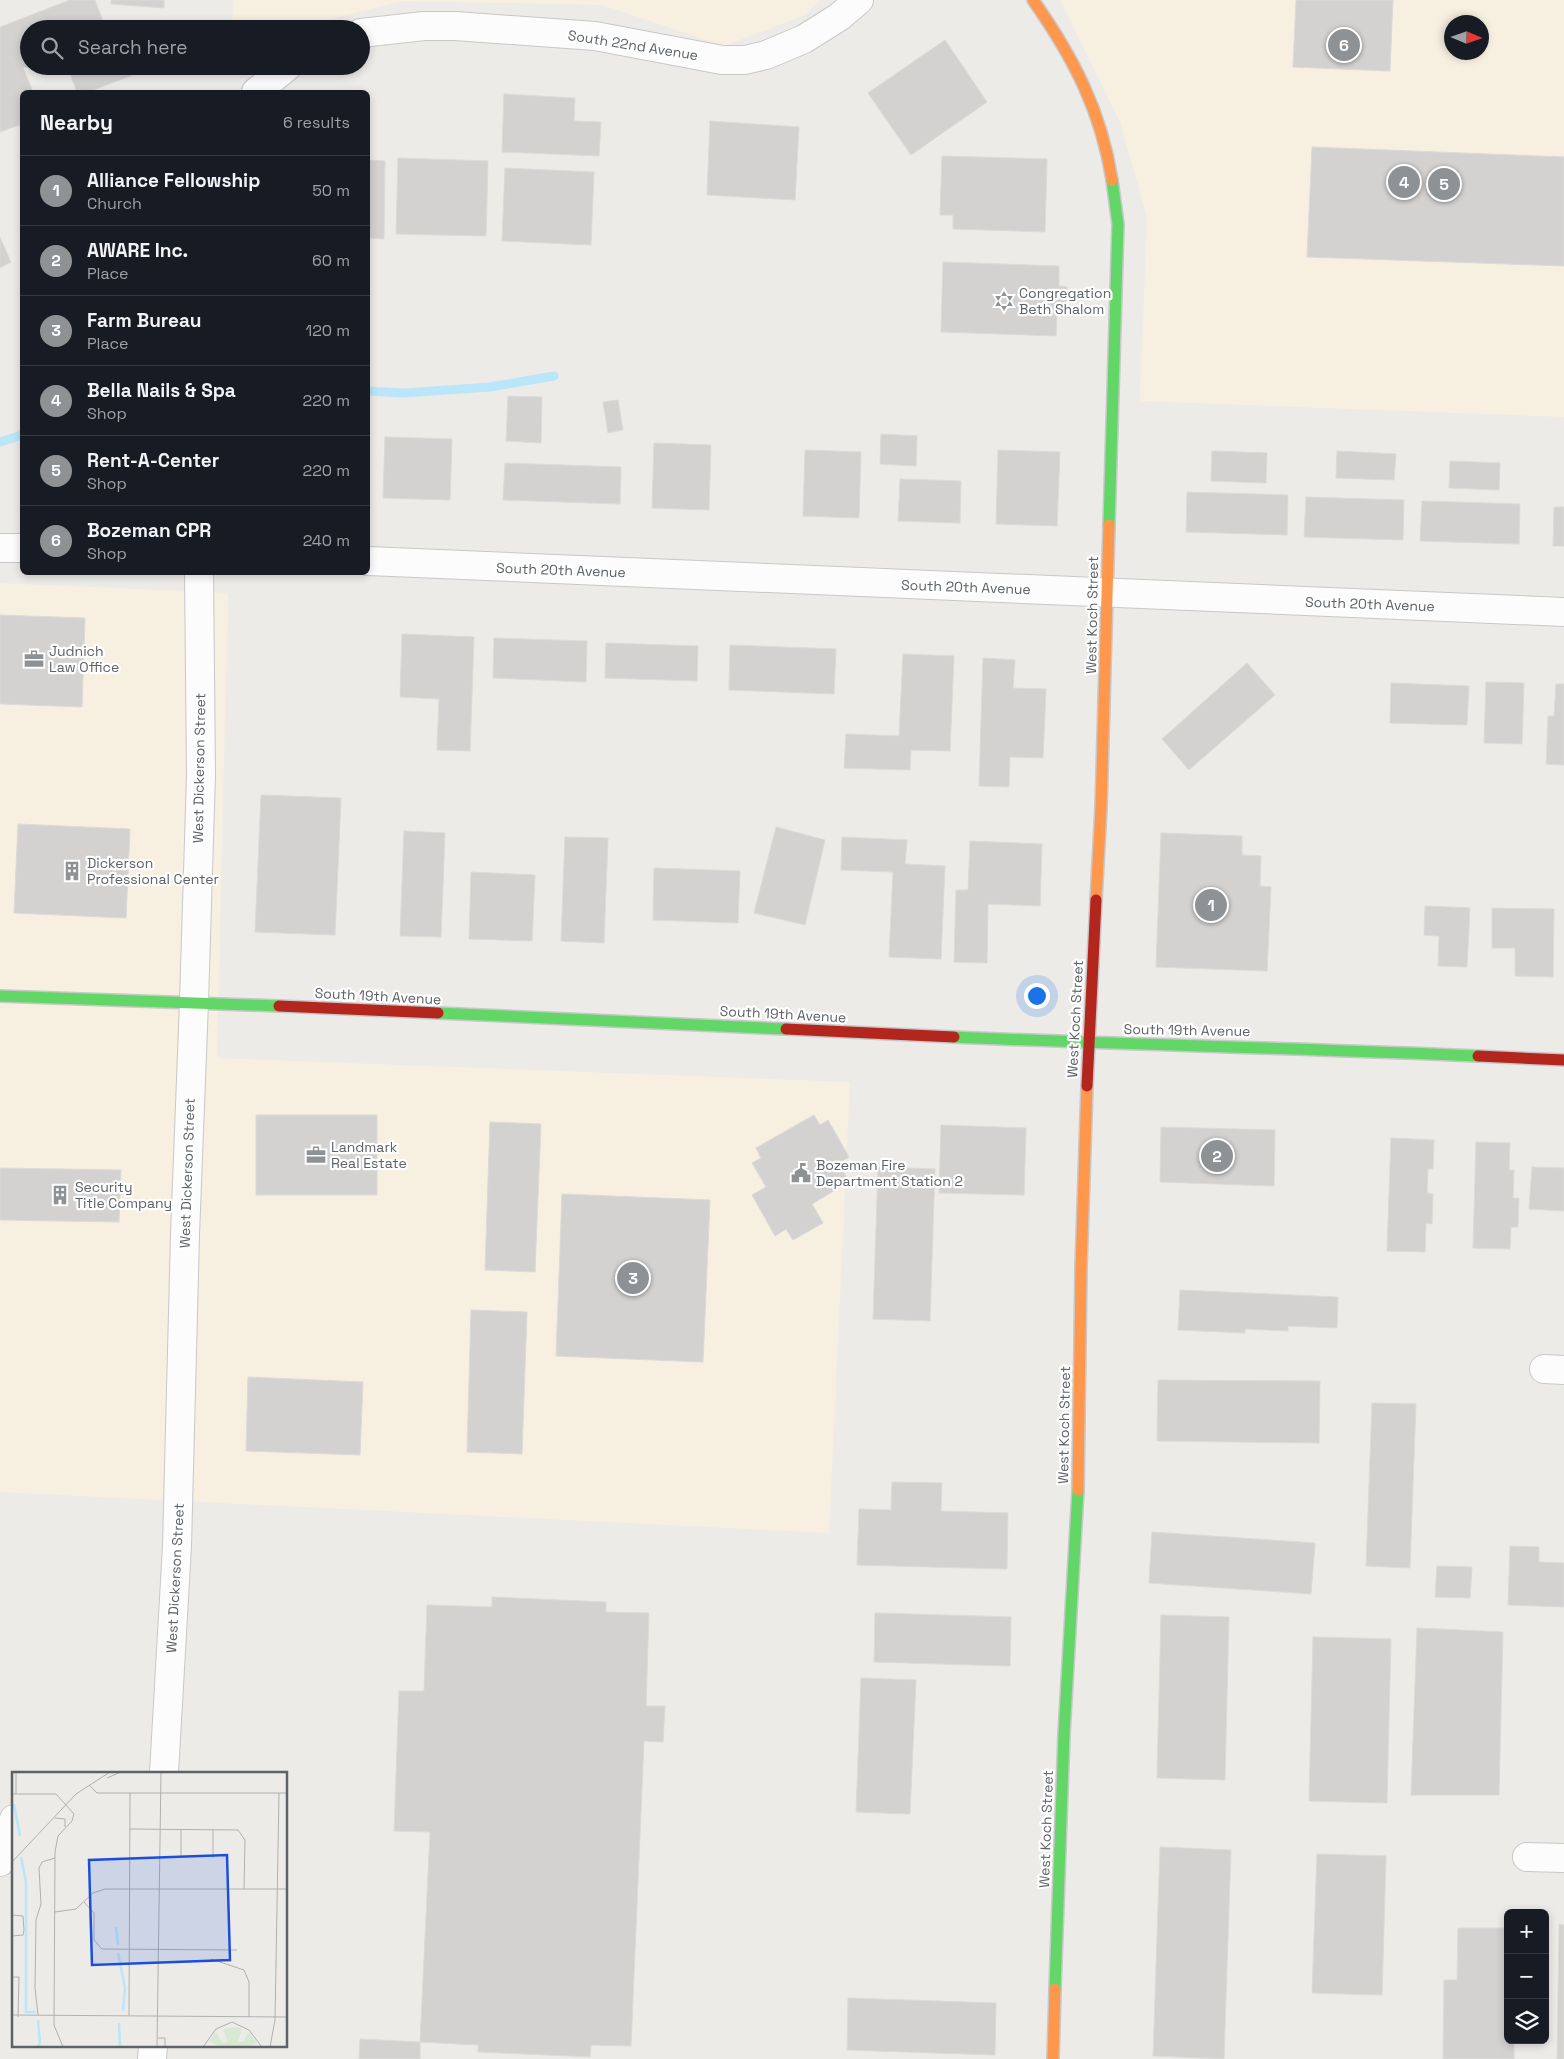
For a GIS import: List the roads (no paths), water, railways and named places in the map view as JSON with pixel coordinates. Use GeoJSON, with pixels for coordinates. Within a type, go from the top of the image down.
{"type":"FeatureCollection","features":[{"type":"Feature","properties":{"kind":"street","name":"South 22nd Avenue"},"geometry":{"type":"LineString","coordinates":[[370,32],[424,26],[455,26],[595,36],[722,60],[744,60],[766,55],[804,39],[839,17],[859,0]]}},
{"type":"Feature","properties":{"kind":"street","name":"West Koch Street"},"geometry":{"type":"LineString","coordinates":[[1033,0],[1061,40],[1095,109],[1109,162],[1118,224],[1101,808],[1089,1043],[1081,1268],[1078,1519],[1064,1734],[1053,2059]]}},
{"type":"Feature","properties":{"kind":"street"},"geometry":{"type":"LineString","coordinates":[[258,90],[277,75]]}},
{"type":"Feature","properties":{"kind":"street"},"geometry":{"type":"LineString","coordinates":[[0,548],[20,548]]}},
{"type":"Feature","properties":{"kind":"street","name":"South 20th Avenue"},"geometry":{"type":"LineString","coordinates":[[370,561],[1564,612]]}},
{"type":"Feature","properties":{"kind":"street","name":"West Dickerson Street"},"geometry":{"type":"LineString","coordinates":[[164,1772],[177,1546],[184,1235],[201,775],[199,575]]}},
{"type":"Feature","properties":{"kind":"street","name":"South 19th Avenue"},"geometry":{"type":"LineString","coordinates":[[0,996],[194,1002],[1089,1043],[1331,1049],[1564,1060]]}},
{"type":"Feature","properties":{"kind":"street"},"geometry":{"type":"LineString","coordinates":[[0,1862],[12,1825]]}},
{"type":"Feature","properties":{"kind":"street"},"geometry":{"type":"LineString","coordinates":[[1527,1857],[1564,1858]]}},
{"type":"Feature","properties":{"kind":"street"},"geometry":{"type":"LineString","coordinates":[[152,2059],[153,2046]]}},
{"type":"Feature","properties":{"kind":"waterway"},"geometry":{"type":"LineString","coordinates":[[370,391],[404,393],[490,387],[554,376]]}},
{"type":"Feature","properties":{"kind":"waterway"},"geometry":{"type":"LineString","coordinates":[[0,442],[20,436]]}},
{"type":"Feature","properties":{"kind":"place","name":"Bozeman CPR"},"geometry":{"type":"Point","coordinates":[1344,45]}},
{"type":"Feature","properties":{"kind":"place","name":"Bella Nails & Spa"},"geometry":{"type":"Point","coordinates":[1404,182]}},
{"type":"Feature","properties":{"kind":"place","name":"Rent-A-Center"},"geometry":{"type":"Point","coordinates":[1444,184]}},
{"type":"Feature","properties":{"kind":"place","name":"Congregation Beth Shalom"},"geometry":{"type":"Point","coordinates":[1004,301]}},
{"type":"Feature","properties":{"kind":"place","name":"Judnich Law Office"},"geometry":{"type":"Point","coordinates":[34,659]}},
{"type":"Feature","properties":{"kind":"place","name":"Dickerson Professional Center"},"geometry":{"type":"Point","coordinates":[72,871]}},
{"type":"Feature","properties":{"kind":"place","name":"Alliance Fellowship"},"geometry":{"type":"Point","coordinates":[1211,905]}},
{"type":"Feature","properties":{"kind":"place","name":"Landmark Real Estate"},"geometry":{"type":"Point","coordinates":[316,1155]}},
{"type":"Feature","properties":{"kind":"place","name":"AWARE Inc."},"geometry":{"type":"Point","coordinates":[1217,1156]}},
{"type":"Feature","properties":{"kind":"place","name":"Bozeman Fire Department Station 2"},"geometry":{"type":"Point","coordinates":[801,1173]}},
{"type":"Feature","properties":{"kind":"place","name":"Security Title Company"},"geometry":{"type":"Point","coordinates":[60,1195]}},
{"type":"Feature","properties":{"kind":"place","name":"Farm Bureau"},"geometry":{"type":"Point","coordinates":[633,1278]}}]}
